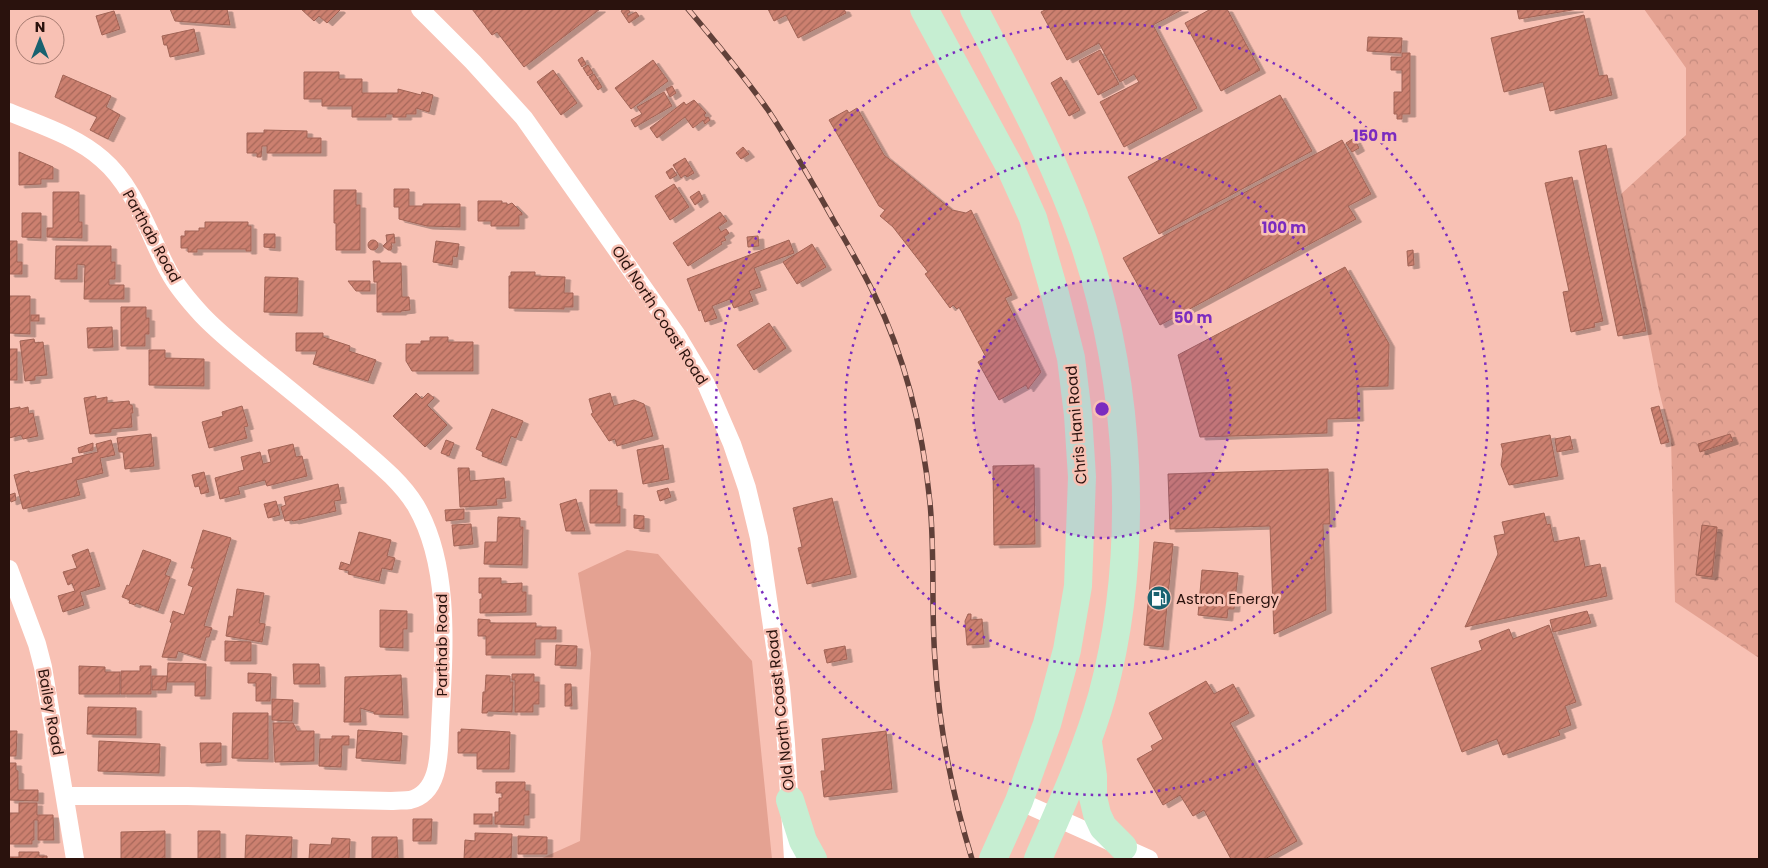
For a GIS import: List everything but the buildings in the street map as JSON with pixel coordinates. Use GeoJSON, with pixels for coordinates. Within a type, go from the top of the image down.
{"type":"FeatureCollection","features":[{"type":"Feature","properties":{"kind":"main road","name":"Chris Hani Road"},"geometry":{"type":"LineString","coordinates":[[924,9],[1010,168],[1033,218],[1071,358],[1078,414],[1082,477],[1078,586],[1064,659],[1047,724],[1019,801],[993,859]]}},
{"type":"Feature","properties":{"kind":"main road"},"geometry":{"type":"LineString","coordinates":[[974,9],[1034,124],[1061,183],[1080,233],[1104,317],[1119,391],[1125,485],[1126,554],[1113,649],[1102,696],[1088,741],[1038,859]]}},
{"type":"Feature","properties":{"kind":"main road"},"geometry":{"type":"LineString","coordinates":[[1088,741],[1093,776],[1093,797],[1097,814],[1103,828],[1124,847]]}},
{"type":"Feature","properties":{"kind":"main road"},"geometry":{"type":"LineString","coordinates":[[790,800],[804,842],[812,859]]}},
{"type":"Feature","properties":{"kind":"street","name":"Old North Coast Road"},"geometry":{"type":"LineString","coordinates":[[420,9],[473,62],[524,118],[665,318],[706,384],[732,444],[747,488],[759,538],[781,688],[793,859]]}},
{"type":"Feature","properties":{"kind":"street","name":"Parthab Road"},"geometry":{"type":"LineString","coordinates":[[9,112],[79,143],[102,159],[118,175],[136,204],[170,274],[202,315],[234,345],[379,464],[403,488],[416,507],[429,535],[439,575],[443,604],[444,637],[438,762],[431,783],[422,794],[411,800],[197,796],[65,796]]}},
{"type":"Feature","properties":{"kind":"street","name":"Bailey Road"},"geometry":{"type":"LineString","coordinates":[[9,569],[37,644],[43,667],[75,859]]}},
{"type":"Feature","properties":{"kind":"street"},"geometry":{"type":"LineString","coordinates":[[1019,801],[1149,859]]}},
{"type":"Feature","properties":{"kind":"green space"},"geometry":{"type":"Polygon","coordinates":[[[1644,9],[1759,9],[1759,658],[1675,602],[1671,438],[1659,391],[1621,194],[1686,135],[1686,68],[1644,9]]]}},
{"type":"Feature","properties":{"kind":"green space"},"geometry":{"type":"Polygon","coordinates":[[[627,550],[658,554],[752,661],[772,859],[540,859],[580,841],[591,653],[578,573],[627,550]]]}},
{"type":"Feature","properties":{"kind":"railway"},"geometry":{"type":"LineString","coordinates":[[688,9],[729,58],[768,110],[794,151],[869,285],[885,319],[904,370],[918,422],[930,503],[934,640],[943,736],[958,810],[972,859]]}},
{"type":"Feature","properties":{"kind":"place","name":"Astron Energy"},"geometry":{"type":"Point","coordinates":[1159,598]}}]}
